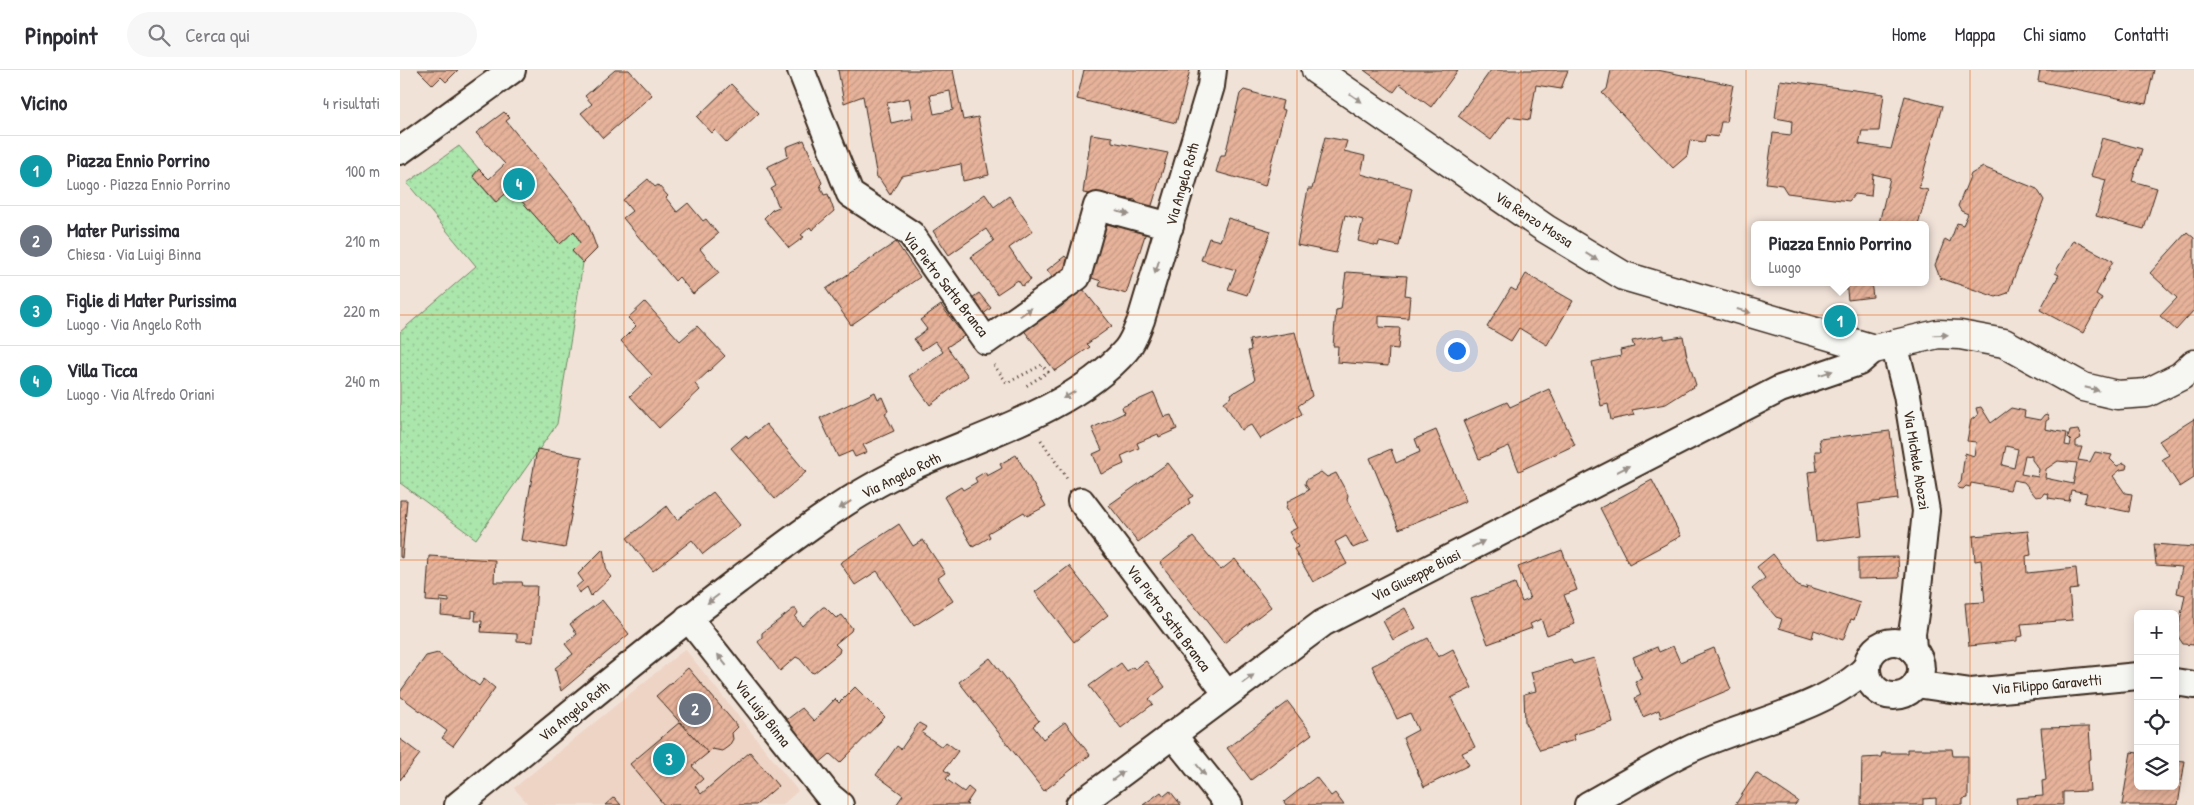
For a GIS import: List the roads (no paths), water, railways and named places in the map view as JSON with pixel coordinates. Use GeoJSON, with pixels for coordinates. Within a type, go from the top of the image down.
{"type":"FeatureCollection","features":[{"type":"Feature","properties":{"kind":"main road","name":"Via Renzo Mossa"},"geometry":{"type":"LineString","coordinates":[[1316,70],[1546,230],[1624,276],[1775,320],[1884,346]]}},
{"type":"Feature","properties":{"kind":"main road"},"geometry":{"type":"LineString","coordinates":[[1884,346],[1938,334],[1960,335],[2004,343],[2083,387],[2117,395],[2147,392],[2181,376],[2194,364]]}},
{"type":"Feature","properties":{"kind":"street"},"geometry":{"type":"LineString","coordinates":[[400,151],[512,70]]}},
{"type":"Feature","properties":{"kind":"street","name":"Via Pietro Satta Branca"},"geometry":{"type":"LineString","coordinates":[[801,70],[850,194],[911,234],[986,340],[1077,277],[1097,206],[1170,226]]}},
{"type":"Feature","properties":{"kind":"street","name":"Via Angelo Roth"},"geometry":{"type":"LineString","coordinates":[[458,805],[688,618],[788,543],[856,497],[909,468],[1028,419],[1096,379],[1127,349],[1141,320],[1170,226],[1211,86],[1213,70]]}},
{"type":"Feature","properties":{"kind":"street","name":"Via Giuseppe Biasi"},"geometry":{"type":"LineString","coordinates":[[1079,805],[1172,734],[1324,623],[1780,389],[1859,362],[1884,346]]}},
{"type":"Feature","properties":{"kind":"street","name":"Via Michele Abozzi"},"geometry":{"type":"LineString","coordinates":[[1884,346],[1904,381],[1926,511],[1910,660]]}},
{"type":"Feature","properties":{"kind":"street","name":"Via Pietro Satta Branca"},"geometry":{"type":"LineString","coordinates":[[1081,501],[1227,694]]}},
{"type":"Feature","properties":{"kind":"street","name":"Via Luigi Binna"},"geometry":{"type":"LineString","coordinates":[[688,618],[828,802]]}},
{"type":"Feature","properties":{"kind":"street"},"geometry":{"type":"LineString","coordinates":[[1827,696],[1878,691],[1894,696],[1910,691],[1910,660],[1881,645],[1869,658],[1867,667],[1869,681],[1878,691]]}},
{"type":"Feature","properties":{"kind":"street","name":"Via Filippo Garavetti"},"geometry":{"type":"LineString","coordinates":[[1910,660],[1956,688],[1971,692],[2134,676]]}},
{"type":"Feature","properties":{"kind":"street"},"geometry":{"type":"LineString","coordinates":[[1588,805],[1689,750],[1827,696],[1860,674],[1867,667]]}},
{"type":"Feature","properties":{"kind":"street"},"geometry":{"type":"LineString","coordinates":[[2179,683],[2194,685]]}},
{"type":"Feature","properties":{"kind":"street"},"geometry":{"type":"LineString","coordinates":[[1172,734],[1229,805]]}},
{"type":"Feature","properties":{"kind":"place","name":"Villa Ticca"},"geometry":{"type":"Point","coordinates":[519,184]}},
{"type":"Feature","properties":{"kind":"place","name":"Piazza Ennio Porrino"},"geometry":{"type":"Point","coordinates":[1840,321]}},
{"type":"Feature","properties":{"kind":"place","name":"Mater Purissima"},"geometry":{"type":"Point","coordinates":[695,709]}},
{"type":"Feature","properties":{"kind":"place","name":"Figlie di Mater Purissima"},"geometry":{"type":"Point","coordinates":[669,759]}}]}
